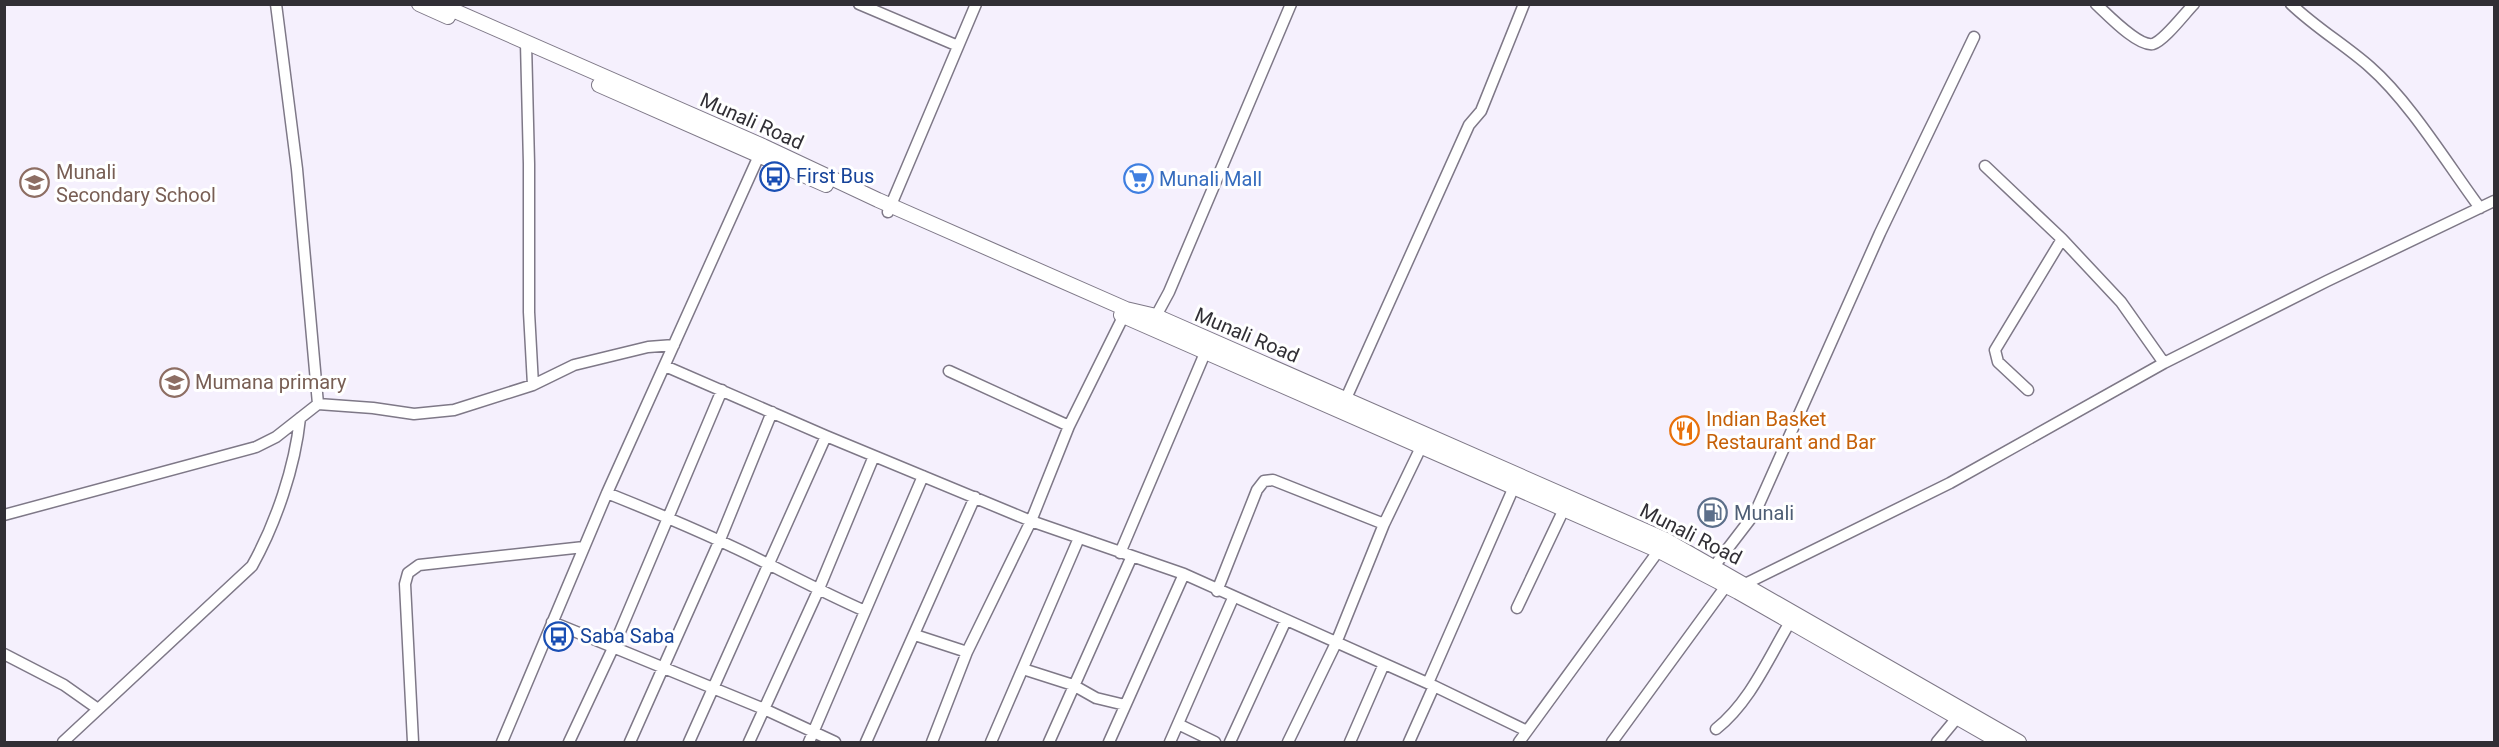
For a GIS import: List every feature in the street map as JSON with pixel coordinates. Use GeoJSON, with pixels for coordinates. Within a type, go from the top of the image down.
{"type":"FeatureCollection","features":[{"type":"Feature","properties":{"kind":"main road","name":"Munali Road"},"geometry":{"type":"LineString","coordinates":[[419,4],[525,47],[1125,313],[1343,404],[1662,545],[1710,571],[1790,622],[1960,714],[2019,742]]}},
{"type":"Feature","properties":{"kind":"main road","name":"Munali Road"},"geometry":{"type":"LineString","coordinates":[[439,4],[525,47]]}},
{"type":"Feature","properties":{"kind":"main road","name":"Munali Road"},"geometry":{"type":"LineString","coordinates":[[1125,313],[1156,316],[1208,346]]}},
{"type":"Feature","properties":{"kind":"main road","name":"Munali Road"},"geometry":{"type":"LineString","coordinates":[[1516,482],[1564,509],[1662,545]]}},
{"type":"Feature","properties":{"kind":"main road","name":"Munali Road"},"geometry":{"type":"LineString","coordinates":[[1710,571],[1960,714],[2000,742]]}},
{"type":"Feature","properties":{"kind":"street"},"geometry":{"type":"LineString","coordinates":[[276,4],[297,169],[318,404]]}},
{"type":"Feature","properties":{"kind":"street"},"geometry":{"type":"LineString","coordinates":[[859,4],[958,46]]}},
{"type":"Feature","properties":{"kind":"street"},"geometry":{"type":"LineString","coordinates":[[890,208],[976,4]]}},
{"type":"Feature","properties":{"kind":"street"},"geometry":{"type":"LineString","coordinates":[[1156,316],[1169,292],[1291,4]]}},
{"type":"Feature","properties":{"kind":"street"},"geometry":{"type":"LineString","coordinates":[[1343,404],[1469,125],[1481,111],[1524,4]]}},
{"type":"Feature","properties":{"kind":"street"},"geometry":{"type":"LineString","coordinates":[[2096,4],[2137,40],[2155,44],[2194,4]]}},
{"type":"Feature","properties":{"kind":"street"},"geometry":{"type":"LineString","coordinates":[[2291,4],[2311,23],[2371,68],[2398,96],[2480,208]]}},
{"type":"Feature","properties":{"kind":"street"},"geometry":{"type":"LineString","coordinates":[[1710,571],[1755,513],[1880,233],[1974,37]]}},
{"type":"Feature","properties":{"kind":"street"},"geometry":{"type":"LineString","coordinates":[[525,47],[533,385]]}},
{"type":"Feature","properties":{"kind":"street"},"geometry":{"type":"LineString","coordinates":[[502,742],[607,493],[761,151]]}},
{"type":"Feature","properties":{"kind":"street"},"geometry":{"type":"LineString","coordinates":[[1985,166],[2062,239],[2121,302],[2164,363]]}},
{"type":"Feature","properties":{"kind":"street"},"geometry":{"type":"LineString","coordinates":[[1612,742],[1735,587],[1950,483],[2164,363],[2494,201]]}},
{"type":"Feature","properties":{"kind":"street"},"geometry":{"type":"LineString","coordinates":[[2028,390],[1998,362],[1995,350],[2062,239]]}},
{"type":"Feature","properties":{"kind":"street"},"geometry":{"type":"LineString","coordinates":[[932,742],[967,652],[1031,521],[1069,426],[1125,313]]}},
{"type":"Feature","properties":{"kind":"street"},"geometry":{"type":"LineString","coordinates":[[4,515],[228,456],[276,437],[318,404],[414,414],[454,410],[533,385],[574,365],[648,347],[674,345]]}},
{"type":"Feature","properties":{"kind":"street"},"geometry":{"type":"LineString","coordinates":[[1120,553],[1208,346]]}},
{"type":"Feature","properties":{"kind":"street"},"geometry":{"type":"LineString","coordinates":[[665,366],[1031,521],[1184,574],[1216,591],[1431,685],[1527,731]]}},
{"type":"Feature","properties":{"kind":"street"},"geometry":{"type":"LineString","coordinates":[[949,371],[1069,426]]}},
{"type":"Feature","properties":{"kind":"street"},"geometry":{"type":"LineString","coordinates":[[569,742],[613,648],[722,390]]}},
{"type":"Feature","properties":{"kind":"street"},"geometry":{"type":"LineString","coordinates":[[630,742],[719,542],[772,412]]}},
{"type":"Feature","properties":{"kind":"street"},"geometry":{"type":"LineString","coordinates":[[63,742],[252,566],[266,540],[277,508],[297,446],[300,418]]}},
{"type":"Feature","properties":{"kind":"street"},"geometry":{"type":"LineString","coordinates":[[689,742],[826,436]]}},
{"type":"Feature","properties":{"kind":"street"},"geometry":{"type":"LineString","coordinates":[[1288,742],[1336,643],[1384,524],[1424,441]]}},
{"type":"Feature","properties":{"kind":"street"},"geometry":{"type":"LineString","coordinates":[[749,742],[818,591],[874,456]]}},
{"type":"Feature","properties":{"kind":"street"},"geometry":{"type":"LineString","coordinates":[[811,737],[923,476]]}},
{"type":"Feature","properties":{"kind":"street"},"geometry":{"type":"LineString","coordinates":[[1216,591],[1257,490],[1264,481],[1273,480],[1384,524]]}},
{"type":"Feature","properties":{"kind":"street"},"geometry":{"type":"LineString","coordinates":[[1409,742],[1516,482]]}},
{"type":"Feature","properties":{"kind":"street"},"geometry":{"type":"LineString","coordinates":[[607,493],[668,517],[769,564],[818,591],[865,611]]}},
{"type":"Feature","properties":{"kind":"street"},"geometry":{"type":"LineString","coordinates":[[866,742],[975,497]]}},
{"type":"Feature","properties":{"kind":"street"},"geometry":{"type":"LineString","coordinates":[[1517,608],[1564,509]]}},
{"type":"Feature","properties":{"kind":"street"},"geometry":{"type":"LineString","coordinates":[[991,742],[1079,538]]}},
{"type":"Feature","properties":{"kind":"street"},"geometry":{"type":"LineString","coordinates":[[1519,742],[1662,545]]}},
{"type":"Feature","properties":{"kind":"street"},"geometry":{"type":"LineString","coordinates":[[412,742],[405,584],[408,573],[419,565],[584,547]]}},
{"type":"Feature","properties":{"kind":"street"},"geometry":{"type":"LineString","coordinates":[[1049,742],[1132,556]]}},
{"type":"Feature","properties":{"kind":"street"},"geometry":{"type":"LineString","coordinates":[[1109,742],[1184,574]]}},
{"type":"Feature","properties":{"kind":"street"},"geometry":{"type":"LineString","coordinates":[[1170,742],[1233,598]]}},
{"type":"Feature","properties":{"kind":"street"},"geometry":{"type":"LineString","coordinates":[[1230,742],[1286,620]]}},
{"type":"Feature","properties":{"kind":"street"},"geometry":{"type":"LineString","coordinates":[[552,622],[764,709],[811,737],[835,742]]}},
{"type":"Feature","properties":{"kind":"street"},"geometry":{"type":"LineString","coordinates":[[1716,729],[1729,719],[1743,702],[1790,622]]}},
{"type":"Feature","properties":{"kind":"street"},"geometry":{"type":"LineString","coordinates":[[915,635],[967,652]]}},
{"type":"Feature","properties":{"kind":"street"},"geometry":{"type":"LineString","coordinates":[[4,654],[64,685],[98,709]]}},
{"type":"Feature","properties":{"kind":"street"},"geometry":{"type":"LineString","coordinates":[[1350,742],[1384,664]]}},
{"type":"Feature","properties":{"kind":"street"},"geometry":{"type":"LineString","coordinates":[[1023,669],[1073,685],[1096,698],[1125,705]]}},
{"type":"Feature","properties":{"kind":"street"},"geometry":{"type":"LineString","coordinates":[[1937,742],[1960,714]]}},
{"type":"Feature","properties":{"kind":"street"},"geometry":{"type":"LineString","coordinates":[[1178,724],[1215,742]]}},
{"type":"Feature","properties":{"kind":"place","name":"First Bus"},"geometry":{"type":"Point","coordinates":[775,176]}},
{"type":"Feature","properties":{"kind":"place","name":"Munali Mall"},"geometry":{"type":"Point","coordinates":[1138,179]}},
{"type":"Feature","properties":{"kind":"place","name":"Munali Secondary School"},"geometry":{"type":"Point","coordinates":[35,183]}},
{"type":"Feature","properties":{"kind":"place","name":"Mumana primary"},"geometry":{"type":"Point","coordinates":[174,382]}},
{"type":"Feature","properties":{"kind":"place","name":"Indian Basket Restaurant and Bar"},"geometry":{"type":"Point","coordinates":[1685,431]}},
{"type":"Feature","properties":{"kind":"place","name":"Munali"},"geometry":{"type":"Point","coordinates":[1713,513]}},
{"type":"Feature","properties":{"kind":"place","name":"Saba Saba"},"geometry":{"type":"Point","coordinates":[559,636]}}]}
